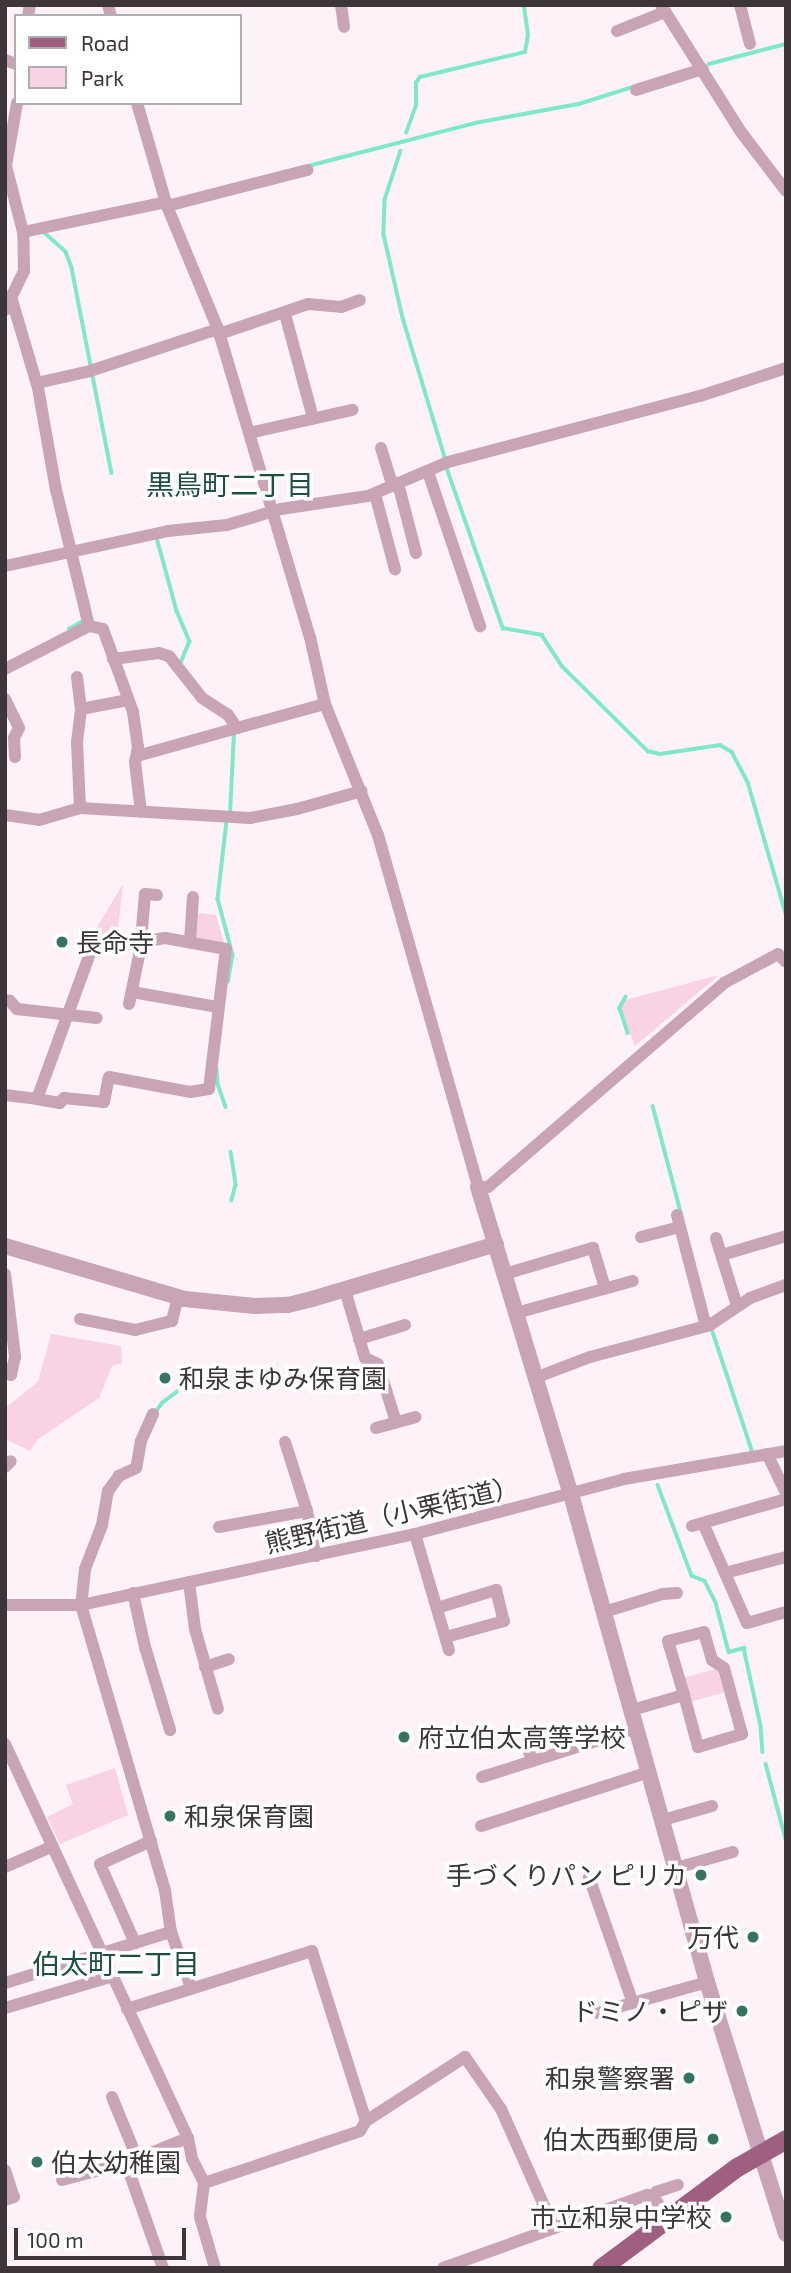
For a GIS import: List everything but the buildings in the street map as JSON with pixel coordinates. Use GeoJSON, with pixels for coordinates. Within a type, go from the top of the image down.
{"type":"FeatureCollection","features":[{"type":"Feature","properties":{"kind":"main road"},"geometry":{"type":"LineString","coordinates":[[601,2268],[667,2216],[786,2139]]}},
{"type":"Feature","properties":{"kind":"street"},"geometry":{"type":"LineString","coordinates":[[330,5],[341,5],[344,27]]}},
{"type":"Feature","properties":{"kind":"street"},"geometry":{"type":"LineString","coordinates":[[740,5],[750,44]]}},
{"type":"Feature","properties":{"kind":"street"},"geometry":{"type":"LineString","coordinates":[[617,31],[627,20],[663,8],[741,132],[786,191]]}},
{"type":"Feature","properties":{"kind":"street"},"geometry":{"type":"LineString","coordinates":[[636,90],[703,69]]}},
{"type":"Feature","properties":{"kind":"street"},"geometry":{"type":"LineString","coordinates":[[17,105],[7,142],[6,166],[21,227],[24,271],[9,305],[37,383],[70,554],[89,626]]}},
{"type":"Feature","properties":{"kind":"street"},"geometry":{"type":"LineString","coordinates":[[139,105],[166,204],[218,332],[310,637],[325,704],[362,791],[382,848],[478,1187],[571,1495],[707,1982],[759,2154],[782,2207],[786,2234]]}},
{"type":"Feature","properties":{"kind":"street"},"geometry":{"type":"LineString","coordinates":[[5,223],[21,227],[166,204],[307,170]]}},
{"type":"Feature","properties":{"kind":"street"},"geometry":{"type":"LineString","coordinates":[[37,383],[92,370],[285,314],[308,304],[341,307],[360,300]]}},
{"type":"Feature","properties":{"kind":"street"},"geometry":{"type":"LineString","coordinates":[[285,314],[313,418]]}},
{"type":"Feature","properties":{"kind":"street"},"geometry":{"type":"LineString","coordinates":[[14,570],[168,531],[227,525],[272,511],[375,494],[448,461],[700,396],[786,368]]}},
{"type":"Feature","properties":{"kind":"street"},"geometry":{"type":"LineString","coordinates":[[249,433],[352,410]]}},
{"type":"Feature","properties":{"kind":"street"},"geometry":{"type":"LineString","coordinates":[[381,448],[390,478],[400,491],[410,547]]}},
{"type":"Feature","properties":{"kind":"street"},"geometry":{"type":"LineString","coordinates":[[428,472],[458,577],[474,620]]}},
{"type":"Feature","properties":{"kind":"street"},"geometry":{"type":"LineString","coordinates":[[375,494],[395,569]]}},
{"type":"Feature","properties":{"kind":"street"},"geometry":{"type":"LineString","coordinates":[[5,668],[89,626],[103,629],[128,700],[137,735],[141,813]]}},
{"type":"Feature","properties":{"kind":"street"},"geometry":{"type":"LineString","coordinates":[[113,659],[159,653],[169,656],[202,698],[228,715],[237,728]]}},
{"type":"Feature","properties":{"kind":"street"},"geometry":{"type":"LineString","coordinates":[[77,677],[81,709],[77,742],[80,808]]}},
{"type":"Feature","properties":{"kind":"street"},"geometry":{"type":"LineString","coordinates":[[5,699],[19,728],[13,738],[15,757]]}},
{"type":"Feature","properties":{"kind":"street"},"geometry":{"type":"LineString","coordinates":[[81,709],[128,700]]}},
{"type":"Feature","properties":{"kind":"street"},"geometry":{"type":"LineString","coordinates":[[136,756],[325,704]]}},
{"type":"Feature","properties":{"kind":"street"},"geometry":{"type":"LineString","coordinates":[[5,815],[38,820],[80,808],[250,818],[297,809],[362,791]]}},
{"type":"Feature","properties":{"kind":"street"},"geometry":{"type":"LineString","coordinates":[[157,895],[145,894],[131,998],[217,1007]]}},
{"type":"Feature","properties":{"kind":"street"},"geometry":{"type":"LineString","coordinates":[[190,942],[196,905]]}},
{"type":"Feature","properties":{"kind":"street"},"geometry":{"type":"LineString","coordinates":[[37,1099],[96,937]]}},
{"type":"Feature","properties":{"kind":"street"},"geometry":{"type":"LineString","coordinates":[[5,1095],[60,1103],[64,1098],[104,1102],[109,1077],[190,1091],[209,1088],[217,1007],[227,961],[226,949],[165,938],[91,950]]}},
{"type":"Feature","properties":{"kind":"street"},"geometry":{"type":"LineString","coordinates":[[478,1187],[488,1186],[498,1178],[724,983],[778,954],[786,962]]}},
{"type":"Feature","properties":{"kind":"street"},"geometry":{"type":"LineString","coordinates":[[5,1000],[10,1001],[17,1009],[96,1018]]}},
{"type":"Feature","properties":{"kind":"street"},"geometry":{"type":"LineString","coordinates":[[647,1231],[678,1221],[689,1285],[706,1326]]}},
{"type":"Feature","properties":{"kind":"street"},"geometry":{"type":"LineString","coordinates":[[722,1255],[786,1236]]}},
{"type":"Feature","properties":{"kind":"street"},"geometry":{"type":"LineString","coordinates":[[716,1238],[737,1306]]}},
{"type":"Feature","properties":{"kind":"street"},"geometry":{"type":"LineString","coordinates":[[5,1246],[178,1297],[216,1303],[288,1305],[496,1244]]}},
{"type":"Feature","properties":{"kind":"street"},"geometry":{"type":"LineString","coordinates":[[505,1275],[593,1248],[605,1288]]}},
{"type":"Feature","properties":{"kind":"street"},"geometry":{"type":"LineString","coordinates":[[5,1274],[15,1357],[11,1375],[5,1373]]}},
{"type":"Feature","properties":{"kind":"street"},"geometry":{"type":"LineString","coordinates":[[516,1313],[633,1282]]}},
{"type":"Feature","properties":{"kind":"street"},"geometry":{"type":"LineString","coordinates":[[535,1378],[590,1357],[706,1326],[750,1298],[786,1285]]}},
{"type":"Feature","properties":{"kind":"street"},"geometry":{"type":"LineString","coordinates":[[345,1290],[365,1358],[378,1364],[396,1422]]}},
{"type":"Feature","properties":{"kind":"street"},"geometry":{"type":"LineString","coordinates":[[86,1324],[127,1322],[135,1330],[172,1321],[178,1297]]}},
{"type":"Feature","properties":{"kind":"street"},"geometry":{"type":"LineString","coordinates":[[359,1339],[405,1325]]}},
{"type":"Feature","properties":{"kind":"street"},"geometry":{"type":"LineString","coordinates":[[153,1414],[141,1441],[136,1468],[119,1476],[108,1491],[102,1525],[85,1569],[81,1605],[165,1891],[171,1932],[191,1988]]}},
{"type":"Feature","properties":{"kind":"street"},"geometry":{"type":"LineString","coordinates":[[376,1428],[415,1417]]}},
{"type":"Feature","properties":{"kind":"street"},"geometry":{"type":"LineString","coordinates":[[283,1451],[307,1511],[316,1556]]}},
{"type":"Feature","properties":{"kind":"street","name":"熊野街道（小栗街道）"},"geometry":{"type":"LineString","coordinates":[[6,1604],[81,1605],[415,1534],[649,1474],[786,1451]]}},
{"type":"Feature","properties":{"kind":"street"},"geometry":{"type":"LineString","coordinates":[[768,1454],[786,1493]]}},
{"type":"Feature","properties":{"kind":"street"},"geometry":{"type":"LineString","coordinates":[[786,1499],[698,1525],[725,1573],[747,1623],[786,1612]]}},
{"type":"Feature","properties":{"kind":"street"},"geometry":{"type":"LineString","coordinates":[[219,1527],[245,1528],[307,1511]]}},
{"type":"Feature","properties":{"kind":"street"},"geometry":{"type":"LineString","coordinates":[[415,1534],[428,1596],[437,1608],[447,1643],[504,1621],[496,1590],[437,1608]]}},
{"type":"Feature","properties":{"kind":"street"},"geometry":{"type":"LineString","coordinates":[[725,1573],[786,1557]]}},
{"type":"Feature","properties":{"kind":"street"},"geometry":{"type":"LineString","coordinates":[[188,1582],[195,1629],[218,1709]]}},
{"type":"Feature","properties":{"kind":"street"},"geometry":{"type":"LineString","coordinates":[[133,1593],[139,1648],[156,1706],[170,1730]]}},
{"type":"Feature","properties":{"kind":"street"},"geometry":{"type":"LineString","coordinates":[[604,1612],[663,1594],[677,1593]]}},
{"type":"Feature","properties":{"kind":"street"},"geometry":{"type":"LineString","coordinates":[[704,1632],[712,1660],[723,1668],[741,1734],[698,1747],[684,1695],[668,1641],[704,1632]]}},
{"type":"Feature","properties":{"kind":"street"},"geometry":{"type":"LineString","coordinates":[[205,1667],[229,1659]]}},
{"type":"Feature","properties":{"kind":"street"},"geometry":{"type":"LineString","coordinates":[[632,1710],[684,1695]]}},
{"type":"Feature","properties":{"kind":"street"},"geometry":{"type":"LineString","coordinates":[[482,1777],[532,1761],[576,1753],[637,1728]]}},
{"type":"Feature","properties":{"kind":"street"},"geometry":{"type":"LineString","coordinates":[[5,1744],[104,1952],[127,2010],[188,2138],[192,2159],[204,2183],[200,2217],[215,2268]]}},
{"type":"Feature","properties":{"kind":"street"},"geometry":{"type":"LineString","coordinates":[[527,1745],[532,1761]]}},
{"type":"Feature","properties":{"kind":"street"},"geometry":{"type":"LineString","coordinates":[[481,1826],[519,1809],[575,1790],[649,1772]]}},
{"type":"Feature","properties":{"kind":"street"},"geometry":{"type":"LineString","coordinates":[[663,1820],[712,1806]]}},
{"type":"Feature","properties":{"kind":"street"},"geometry":{"type":"LineString","coordinates":[[135,1943],[100,1864],[151,1841]]}},
{"type":"Feature","properties":{"kind":"street"},"geometry":{"type":"LineString","coordinates":[[5,1867],[53,1846]]}},
{"type":"Feature","properties":{"kind":"street"},"geometry":{"type":"LineString","coordinates":[[676,1868],[733,1852]]}},
{"type":"Feature","properties":{"kind":"street"},"geometry":{"type":"LineString","coordinates":[[587,1886],[607,1947],[633,2003]]}},
{"type":"Feature","properties":{"kind":"street"},"geometry":{"type":"LineString","coordinates":[[5,1983],[171,1932]]}},
{"type":"Feature","properties":{"kind":"street"},"geometry":{"type":"LineString","coordinates":[[127,2010],[312,1951],[366,2121]]}},
{"type":"Feature","properties":{"kind":"street"},"geometry":{"type":"LineString","coordinates":[[5,2008],[113,1976]]}},
{"type":"Feature","properties":{"kind":"street"},"geometry":{"type":"LineString","coordinates":[[597,2013],[707,1982]]}},
{"type":"Feature","properties":{"kind":"street"},"geometry":{"type":"LineString","coordinates":[[204,2183],[359,2131],[366,2121],[465,2057],[501,2109],[554,2228]]}},
{"type":"Feature","properties":{"kind":"street"},"geometry":{"type":"LineString","coordinates":[[112,2096],[163,2268]]}},
{"type":"Feature","properties":{"kind":"street"},"geometry":{"type":"LineString","coordinates":[[62,2180],[132,2161],[188,2138]]}},
{"type":"Feature","properties":{"kind":"street"},"geometry":{"type":"LineString","coordinates":[[5,2170],[14,2197],[5,2200]]}},
{"type":"Feature","properties":{"kind":"street"},"geometry":{"type":"LineString","coordinates":[[654,2198],[656,2192],[678,2185]]}},
{"type":"Feature","properties":{"kind":"street"},"geometry":{"type":"LineString","coordinates":[[443,2268],[647,2195],[654,2198],[667,2216]]}},
{"type":"Feature","properties":{"kind":"green space"},"geometry":{"type":"Polygon","coordinates":[[[123,884],[117,938],[101,942],[93,934],[123,884]]]}},
{"type":"Feature","properties":{"kind":"green space"},"geometry":{"type":"Polygon","coordinates":[[[199,913],[216,915],[224,943],[198,938],[195,934],[196,917],[199,913]]]}},
{"type":"Feature","properties":{"kind":"green space"},"geometry":{"type":"Polygon","coordinates":[[[719,975],[635,1046],[621,1008],[625,1000],[719,975]]]}},
{"type":"Feature","properties":{"kind":"green space"},"geometry":{"type":"Polygon","coordinates":[[[51,1334],[121,1346],[122,1363],[112,1366],[99,1398],[37,1440],[30,1451],[5,1439],[5,1408],[38,1382],[51,1334]]]}},
{"type":"Feature","properties":{"kind":"green space"},"geometry":{"type":"Polygon","coordinates":[[[716,1669],[720,1672],[726,1692],[690,1702],[683,1678],[716,1669]]]}},
{"type":"Feature","properties":{"kind":"green space"},"geometry":{"type":"Polygon","coordinates":[[[115,1768],[128,1815],[60,1844],[47,1817],[73,1804],[66,1785],[115,1768]]]}},
{"type":"Feature","properties":{"kind":"waterway"},"geometry":{"type":"LineString","coordinates":[[406,133],[416,105],[416,83],[420,77],[525,52],[528,35],[524,5]]}},
{"type":"Feature","properties":{"kind":"waterway"},"geometry":{"type":"LineString","coordinates":[[709,64],[786,44]]}},
{"type":"Feature","properties":{"kind":"waterway"},"geometry":{"type":"LineString","coordinates":[[308,166],[475,123],[579,104],[633,87]]}},
{"type":"Feature","properties":{"kind":"waterway"},"geometry":{"type":"LineString","coordinates":[[401,151],[385,200],[384,235],[403,318],[445,457]]}},
{"type":"Feature","properties":{"kind":"waterway"},"geometry":{"type":"LineString","coordinates":[[44,232],[66,252],[72,268],[112,473]]}},
{"type":"Feature","properties":{"kind":"waterway"},"geometry":{"type":"LineString","coordinates":[[447,468],[503,628],[542,635],[562,666],[648,751],[660,754],[720,745],[732,752],[748,782],[786,914]]}},
{"type":"Feature","properties":{"kind":"waterway"},"geometry":{"type":"LineString","coordinates":[[157,538],[177,611],[190,641],[181,663]]}},
{"type":"Feature","properties":{"kind":"waterway"},"geometry":{"type":"LineString","coordinates":[[69,629],[83,621]]}},
{"type":"Feature","properties":{"kind":"waterway"},"geometry":{"type":"LineString","coordinates":[[230,814],[234,732]]}},
{"type":"Feature","properties":{"kind":"waterway"},"geometry":{"type":"LineString","coordinates":[[227,821],[218,899],[233,955],[228,982]]}},
{"type":"Feature","properties":{"kind":"waterway"},"geometry":{"type":"LineString","coordinates":[[626,997],[620,1008],[628,1033]]}},
{"type":"Feature","properties":{"kind":"waterway"},"geometry":{"type":"LineString","coordinates":[[217,1069],[218,1084],[226,1107]]}},
{"type":"Feature","properties":{"kind":"waterway"},"geometry":{"type":"LineString","coordinates":[[653,1106],[681,1212]]}},
{"type":"Feature","properties":{"kind":"waterway"},"geometry":{"type":"LineString","coordinates":[[231,1152],[236,1185],[232,1200]]}},
{"type":"Feature","properties":{"kind":"waterway"},"geometry":{"type":"LineString","coordinates":[[713,1332],[752,1450]]}},
{"type":"Feature","properties":{"kind":"waterway"},"geometry":{"type":"LineString","coordinates":[[155,1413],[162,1403],[179,1390]]}},
{"type":"Feature","properties":{"kind":"waterway"},"geometry":{"type":"LineString","coordinates":[[658,1485],[692,1576],[705,1581],[716,1603],[729,1652],[744,1648],[761,1726],[763,1752]]}},
{"type":"Feature","properties":{"kind":"waterway"},"geometry":{"type":"LineString","coordinates":[[766,1764],[786,1839]]}},
{"type":"Feature","properties":{"kind":"place","name":"長命寺"},"geometry":{"type":"Point","coordinates":[62,942]}},
{"type":"Feature","properties":{"kind":"place","name":"和泉まゆみ保育園"},"geometry":{"type":"Point","coordinates":[165,1378]}},
{"type":"Feature","properties":{"kind":"place","name":"府立伯太高等学校"},"geometry":{"type":"Point","coordinates":[404,1737]}},
{"type":"Feature","properties":{"kind":"place","name":"和泉保育園"},"geometry":{"type":"Point","coordinates":[170,1816]}},
{"type":"Feature","properties":{"kind":"place","name":"手づくりパン ピリカ"},"geometry":{"type":"Point","coordinates":[701,1875]}},
{"type":"Feature","properties":{"kind":"place","name":"万代"},"geometry":{"type":"Point","coordinates":[753,1937]}},
{"type":"Feature","properties":{"kind":"place","name":"ドミノ・ピザ"},"geometry":{"type":"Point","coordinates":[742,2011]}},
{"type":"Feature","properties":{"kind":"place","name":"和泉警察署"},"geometry":{"type":"Point","coordinates":[689,2078]}},
{"type":"Feature","properties":{"kind":"place","name":"伯太西郵便局"},"geometry":{"type":"Point","coordinates":[713,2139]}},
{"type":"Feature","properties":{"kind":"place","name":"伯太幼稚園"},"geometry":{"type":"Point","coordinates":[37,2162]}},
{"type":"Feature","properties":{"kind":"place","name":"市立和泉中学校"},"geometry":{"type":"Point","coordinates":[726,2217]}},
{"type":"Feature","properties":{"kind":"district","name":"黒鳥町二丁目"},"geometry":{"type":"Point","coordinates":[230,484]}},
{"type":"Feature","properties":{"kind":"district","name":"伯太町二丁目"},"geometry":{"type":"Point","coordinates":[116,1963]}}]}
